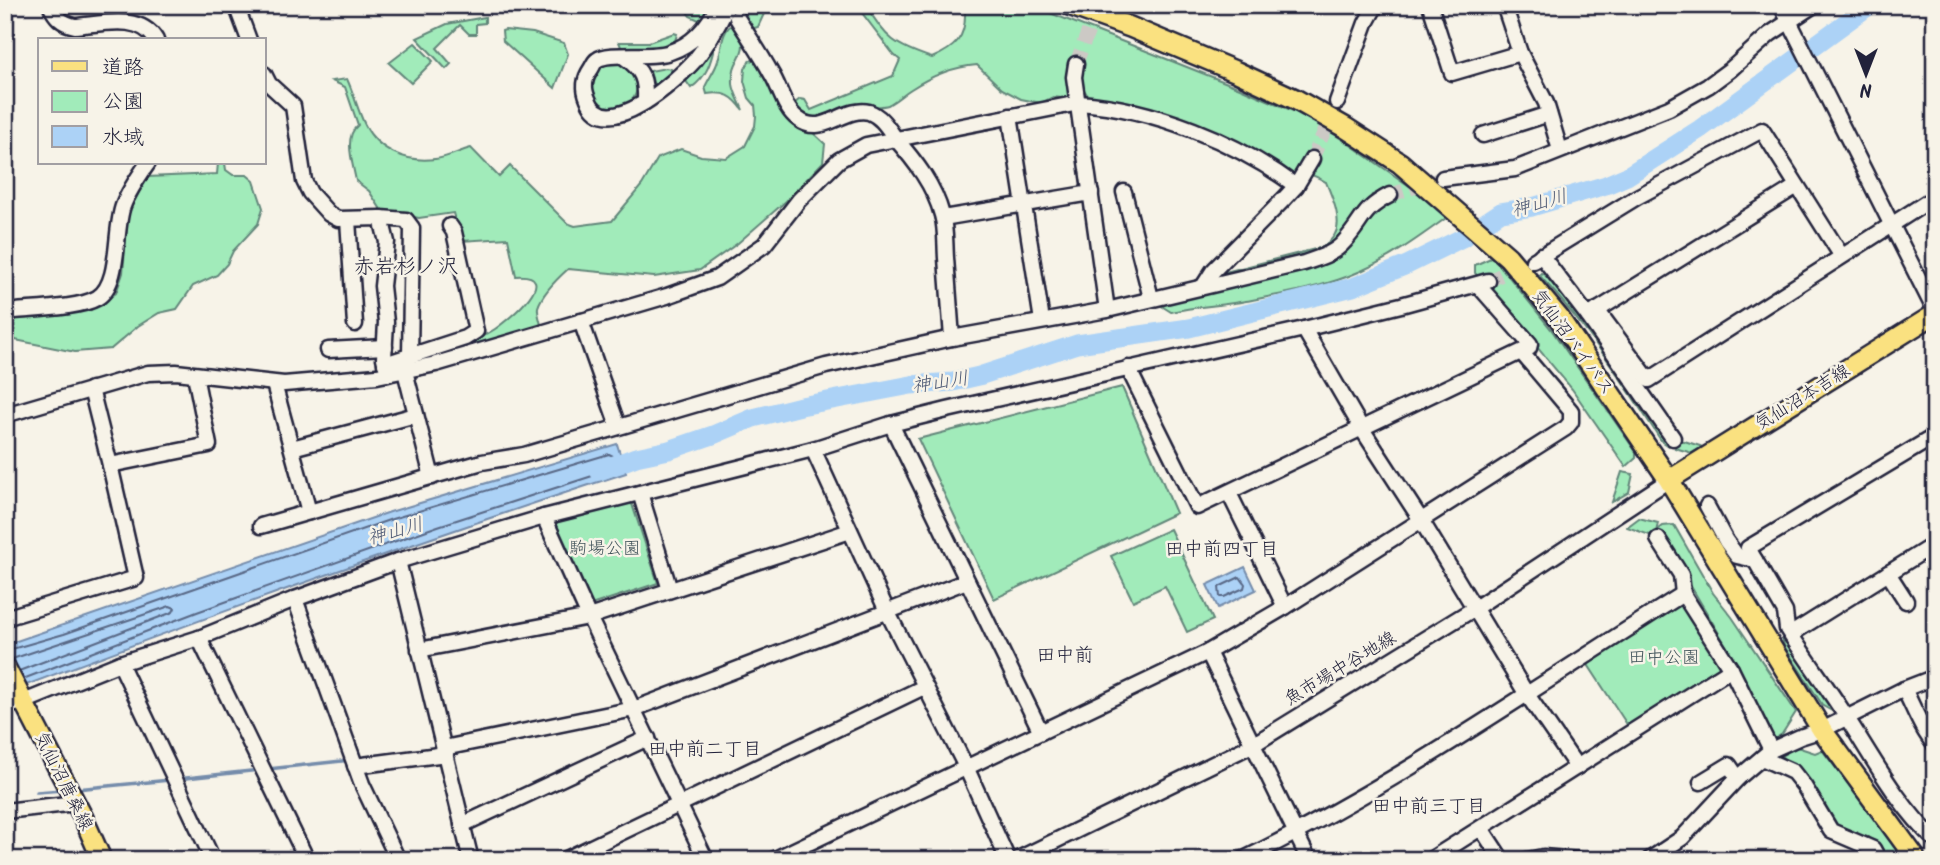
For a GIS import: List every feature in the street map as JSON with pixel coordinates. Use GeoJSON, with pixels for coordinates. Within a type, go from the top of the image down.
{"type":"FeatureCollection","features":[{"type":"Feature","properties":{"kind":"highway","name":"気仙沼バイパス"},"geometry":{"type":"LineString","coordinates":[[1069,5],[1130,27],[1295,99],[1346,128],[1400,163],[1508,257],[1559,318],[1669,480],[1822,730],[1914,856]]}},
{"type":"Feature","properties":{"kind":"main road","name":"気仙沼本吉線"},"geometry":{"type":"LineString","coordinates":[[1669,480],[1935,313]]}},
{"type":"Feature","properties":{"kind":"main road","name":"気仙沼唐桑線"},"geometry":{"type":"LineString","coordinates":[[5,666],[76,803],[102,860]]}},
{"type":"Feature","properties":{"kind":"street"},"geometry":{"type":"LineString","coordinates":[[50,5],[57,18],[66,24],[75,26],[137,23],[148,29],[155,38]]}},
{"type":"Feature","properties":{"kind":"street"},"geometry":{"type":"LineString","coordinates":[[236,5],[248,38]]}},
{"type":"Feature","properties":{"kind":"street"},"geometry":{"type":"LineString","coordinates":[[718,5],[709,24],[691,42],[670,52],[647,57],[609,56],[597,60],[585,77],[585,91],[590,104],[600,113],[615,116],[666,89],[695,59],[719,24],[728,5]]}},
{"type":"Feature","properties":{"kind":"street"},"geometry":{"type":"LineString","coordinates":[[1337,102],[1366,23],[1376,5]]}},
{"type":"Feature","properties":{"kind":"street"},"geometry":{"type":"LineString","coordinates":[[1430,5],[1452,73],[1520,53]]}},
{"type":"Feature","properties":{"kind":"street"},"geometry":{"type":"LineString","coordinates":[[1504,5],[1520,53],[1546,103],[1560,150]]}},
{"type":"Feature","properties":{"kind":"street"},"geometry":{"type":"LineString","coordinates":[[1781,5],[1935,313]]}},
{"type":"Feature","properties":{"kind":"street"},"geometry":{"type":"LineString","coordinates":[[1443,178],[1515,169],[1669,108],[1708,86],[1814,5]]}},
{"type":"Feature","properties":{"kind":"street"},"geometry":{"type":"LineString","coordinates":[[737,18],[771,72],[791,112],[799,120],[819,125],[850,113],[871,113],[880,118],[914,159],[936,197],[943,218],[952,338]]}},
{"type":"Feature","properties":{"kind":"street"},"geometry":{"type":"LineString","coordinates":[[624,57],[636,65],[646,82],[645,102]]}},
{"type":"Feature","properties":{"kind":"street"},"geometry":{"type":"LineString","coordinates":[[1076,64],[1074,77],[1107,310]]}},
{"type":"Feature","properties":{"kind":"street"},"geometry":{"type":"LineString","coordinates":[[266,78],[293,106],[304,181],[310,194],[329,214],[348,220],[406,220],[412,229],[407,364],[416,415],[432,477]]}},
{"type":"Feature","properties":{"kind":"street"},"geometry":{"type":"LineString","coordinates":[[407,364],[436,364],[667,296],[717,278],[764,245],[799,200],[839,160],[866,145],[895,138],[1079,103],[1113,106],[1144,113],[1247,153],[1296,186]]}},
{"type":"Feature","properties":{"kind":"street"},"geometry":{"type":"LineString","coordinates":[[1483,135],[1549,114]]}},
{"type":"Feature","properties":{"kind":"street"},"geometry":{"type":"LineString","coordinates":[[1010,116],[1042,321]]}},
{"type":"Feature","properties":{"kind":"street"},"geometry":{"type":"LineString","coordinates":[[1841,255],[1762,130],[1637,197],[1537,258],[1592,313],[1649,380],[1935,197]]}},
{"type":"Feature","properties":{"kind":"street"},"geometry":{"type":"LineString","coordinates":[[1204,285],[1213,271],[1296,186],[1312,159]]}},
{"type":"Feature","properties":{"kind":"street"},"geometry":{"type":"LineString","coordinates":[[5,312],[63,306],[98,297],[107,288],[112,276],[123,206],[147,164]]}},
{"type":"Feature","properties":{"kind":"street"},"geometry":{"type":"LineString","coordinates":[[1592,313],[1797,186]]}},
{"type":"Feature","properties":{"kind":"street"},"geometry":{"type":"LineString","coordinates":[[1124,192],[1151,298]]}},
{"type":"Feature","properties":{"kind":"street"},"geometry":{"type":"LineString","coordinates":[[943,218],[1091,194]]}},
{"type":"Feature","properties":{"kind":"street"},"geometry":{"type":"LineString","coordinates":[[261,526],[482,463],[524,455],[826,366],[952,338],[1107,310],[1304,263],[1332,252],[1343,243],[1368,208],[1391,195]]}},
{"type":"Feature","properties":{"kind":"street"},"geometry":{"type":"LineString","coordinates":[[381,218],[387,242],[382,286],[387,369]]}},
{"type":"Feature","properties":{"kind":"street"},"geometry":{"type":"LineString","coordinates":[[348,220],[355,324]]}},
{"type":"Feature","properties":{"kind":"street"},"geometry":{"type":"LineString","coordinates":[[5,415],[148,373],[274,384],[407,364],[476,331],[454,232],[450,226]]}},
{"type":"Feature","properties":{"kind":"street"},"geometry":{"type":"LineString","coordinates":[[5,707],[22,697],[199,638],[398,561],[544,517],[813,449],[891,424],[1128,368],[1304,329],[1483,283],[1530,344],[1522,353],[1197,507],[1128,368]]}},
{"type":"Feature","properties":{"kind":"street"},"geometry":{"type":"LineString","coordinates":[[1592,313],[1673,438]]}},
{"type":"Feature","properties":{"kind":"street"},"geometry":{"type":"LineString","coordinates":[[581,321],[618,426]]}},
{"type":"Feature","properties":{"kind":"street"},"geometry":{"type":"LineString","coordinates":[[1304,329],[1362,429],[1526,693],[1577,767]]}},
{"type":"Feature","properties":{"kind":"street"},"geometry":{"type":"LineString","coordinates":[[328,350],[385,347]]}},
{"type":"Feature","properties":{"kind":"street"},"geometry":{"type":"LineString","coordinates":[[773,860],[1208,652],[1285,607],[1566,428],[1571,422],[1571,411],[1522,353]]}},
{"type":"Feature","properties":{"kind":"street"},"geometry":{"type":"LineString","coordinates":[[110,465],[209,445],[195,375]]}},
{"type":"Feature","properties":{"kind":"street"},"geometry":{"type":"LineString","coordinates":[[274,384],[309,512]]}},
{"type":"Feature","properties":{"kind":"street"},"geometry":{"type":"LineString","coordinates":[[5,618],[136,578],[91,389]]}},
{"type":"Feature","properties":{"kind":"street"},"geometry":{"type":"LineString","coordinates":[[292,448],[416,415]]}},
{"type":"Feature","properties":{"kind":"street"},"geometry":{"type":"LineString","coordinates":[[891,424],[1041,732]]}},
{"type":"Feature","properties":{"kind":"street"},"geometry":{"type":"LineString","coordinates":[[1935,436],[1748,548],[1785,612],[1790,634],[1847,718],[1873,762],[1922,828],[1935,840]]}},
{"type":"Feature","properties":{"kind":"street"},"geometry":{"type":"LineString","coordinates":[[813,449],[887,611],[966,767],[1008,860]]}},
{"type":"Feature","properties":{"kind":"street","name":"魚市場中谷地線"},"geometry":{"type":"LineString","coordinates":[[1016,860],[1254,744],[1475,608],[1669,480]]}},
{"type":"Feature","properties":{"kind":"street"},"geometry":{"type":"LineString","coordinates":[[640,493],[670,590]]}},
{"type":"Feature","properties":{"kind":"street"},"geometry":{"type":"LineString","coordinates":[[1229,493],[1285,607]]}},
{"type":"Feature","properties":{"kind":"street"},"geometry":{"type":"LineString","coordinates":[[1707,506],[1737,556],[1755,560]]}},
{"type":"Feature","properties":{"kind":"street"},"geometry":{"type":"LineString","coordinates":[[544,517],[706,860]]}},
{"type":"Feature","properties":{"kind":"street"},"geometry":{"type":"LineString","coordinates":[[419,650],[589,617],[850,531]]}},
{"type":"Feature","properties":{"kind":"street"},"geometry":{"type":"LineString","coordinates":[[1658,539],[1681,575],[1684,594],[1731,669],[1766,754],[1793,772],[1831,831],[1873,849],[1879,860]]}},
{"type":"Feature","properties":{"kind":"street"},"geometry":{"type":"LineString","coordinates":[[1790,634],[1935,544]]}},
{"type":"Feature","properties":{"kind":"street"},"geometry":{"type":"LineString","coordinates":[[398,561],[471,860]]}},
{"type":"Feature","properties":{"kind":"street"},"geometry":{"type":"LineString","coordinates":[[1888,573],[1906,601]]}},
{"type":"Feature","properties":{"kind":"street"},"geometry":{"type":"LineString","coordinates":[[355,766],[445,751],[634,709],[967,581]]}},
{"type":"Feature","properties":{"kind":"street"},"geometry":{"type":"LineString","coordinates":[[1242,860],[1297,833],[1456,739],[1684,594]]}},
{"type":"Feature","properties":{"kind":"street"},"geometry":{"type":"LineString","coordinates":[[295,599],[355,766],[398,860]]}},
{"type":"Feature","properties":{"kind":"street"},"geometry":{"type":"LineString","coordinates":[[199,638],[307,860]]}},
{"type":"Feature","properties":{"kind":"street"},"geometry":{"type":"LineString","coordinates":[[1208,652],[1309,860]]}},
{"type":"Feature","properties":{"kind":"street"},"geometry":{"type":"LineString","coordinates":[[120,663],[213,860]]}},
{"type":"Feature","properties":{"kind":"street"},"geometry":{"type":"LineString","coordinates":[[1430,860],[1731,669]]}},
{"type":"Feature","properties":{"kind":"street"},"geometry":{"type":"LineString","coordinates":[[1652,859],[1682,838],[1738,778],[1766,754],[1935,677]]}},
{"type":"Feature","properties":{"kind":"street"},"geometry":{"type":"LineString","coordinates":[[564,860],[924,687]]}},
{"type":"Feature","properties":{"kind":"street"},"geometry":{"type":"LineString","coordinates":[[1904,689],[1923,731],[1935,745]]}},
{"type":"Feature","properties":{"kind":"street"},"geometry":{"type":"LineString","coordinates":[[462,825],[648,738]]}},
{"type":"Feature","properties":{"kind":"street"},"geometry":{"type":"LineString","coordinates":[[1701,782],[1729,765],[1738,778]]}},
{"type":"Feature","properties":{"kind":"street"},"geometry":{"type":"LineString","coordinates":[[5,811],[76,803]]}},
{"type":"Feature","properties":{"kind":"street"},"geometry":{"type":"LineString","coordinates":[[1481,828],[1502,860]]}},
{"type":"Feature","properties":{"kind":"street"},"geometry":{"type":"LineString","coordinates":[[1527,860],[1579,860]]}},
{"type":"Feature","properties":{"kind":"green space"},"geometry":{"type":"Polygon","coordinates":[[[682,5],[710,5],[701,21],[690,16],[682,5]]]}},
{"type":"Feature","properties":{"kind":"green space"},"geometry":{"type":"Polygon","coordinates":[[[736,5],[768,5],[758,27],[751,29],[736,5]]]}},
{"type":"Feature","properties":{"kind":"green space"},"geometry":{"type":"Polygon","coordinates":[[[856,5],[866,5],[879,26],[900,45],[932,58],[958,41],[964,29],[965,12],[970,5],[1030,5],[1300,114],[1355,148],[1449,216],[1396,253],[1347,277],[1275,296],[1171,312],[1160,305],[1159,298],[1326,258],[1384,193],[1372,195],[1329,250],[1216,280],[1217,274],[1323,247],[1334,236],[1338,222],[1326,182],[1306,174],[1293,176],[1261,155],[1165,114],[1129,102],[1090,99],[1079,82],[1070,99],[1053,97],[1041,103],[1021,99],[1002,89],[977,65],[934,76],[888,105],[869,107],[829,118],[812,117],[795,106],[795,103],[800,99],[805,100],[811,110],[893,76],[900,60],[856,5]]]}},
{"type":"Feature","properties":{"kind":"green space"},"geometry":{"type":"Polygon","coordinates":[[[485,17],[485,23],[476,24],[476,34],[469,34],[460,25],[437,48],[451,64],[446,69],[417,38],[447,24],[485,17]]]}},
{"type":"Feature","properties":{"kind":"green space"},"geometry":{"type":"Polygon","coordinates":[[[734,23],[743,49],[735,66],[733,84],[743,110],[728,96],[719,93],[707,94],[705,87],[716,66],[726,31],[734,23]]]}},
{"type":"Feature","properties":{"kind":"green space"},"geometry":{"type":"Polygon","coordinates":[[[502,31],[533,33],[564,43],[568,54],[555,88],[503,41],[502,31]]]}},
{"type":"Feature","properties":{"kind":"green space"},"geometry":{"type":"Polygon","coordinates":[[[677,34],[675,41],[653,49],[622,49],[619,42],[649,42],[677,34]]]}},
{"type":"Feature","properties":{"kind":"green space"},"geometry":{"type":"Polygon","coordinates":[[[415,43],[433,61],[411,83],[389,63],[415,43]]]}},
{"type":"Feature","properties":{"kind":"green space"},"geometry":{"type":"Polygon","coordinates":[[[715,44],[708,69],[691,88],[686,81],[704,62],[715,44]]]}},
{"type":"Feature","properties":{"kind":"green space"},"geometry":{"type":"Polygon","coordinates":[[[750,60],[758,62],[810,130],[825,144],[823,162],[786,201],[738,243],[700,270],[654,277],[568,269],[540,302],[538,309],[541,325],[453,354],[393,367],[454,348],[489,333],[521,307],[529,298],[535,282],[529,277],[516,276],[508,238],[461,241],[453,213],[419,218],[382,211],[369,191],[356,181],[350,144],[353,130],[358,125],[345,87],[332,81],[347,79],[365,125],[370,134],[385,148],[404,157],[424,160],[471,148],[499,177],[510,166],[567,223],[575,226],[612,221],[642,185],[658,158],[681,149],[701,156],[726,158],[745,146],[755,126],[756,116],[755,105],[749,98],[744,81],[745,69],[750,60]]]}},
{"type":"Feature","properties":{"kind":"green space"},"geometry":{"type":"Polygon","coordinates":[[[614,63],[630,70],[637,86],[630,102],[614,109],[598,102],[591,86],[598,70],[614,63]]]}},
{"type":"Feature","properties":{"kind":"green space"},"geometry":{"type":"Polygon","coordinates":[[[671,69],[672,73],[655,90],[650,71],[671,69]]]}},
{"type":"Feature","properties":{"kind":"green space"},"geometry":{"type":"Polygon","coordinates":[[[218,164],[225,164],[226,170],[233,175],[247,175],[254,181],[263,208],[258,224],[233,251],[227,264],[217,275],[193,286],[177,309],[159,313],[138,326],[111,349],[75,352],[5,338],[5,320],[91,310],[116,293],[123,273],[128,213],[147,177],[217,174],[218,164]]]}},
{"type":"Feature","properties":{"kind":"green space"},"geometry":{"type":"Polygon","coordinates":[[[1493,257],[1551,329],[1636,452],[1636,458],[1626,467],[1572,389],[1475,273],[1475,265],[1493,257]]]}},
{"type":"Feature","properties":{"kind":"green space"},"geometry":{"type":"Polygon","coordinates":[[[1541,273],[1607,352],[1636,392],[1661,434],[1671,441],[1671,445],[1662,442],[1604,356],[1573,314],[1539,275],[1541,273]]]}},
{"type":"Feature","properties":{"kind":"green space"},"geometry":{"type":"Polygon","coordinates":[[[1122,387],[1176,513],[994,599],[918,439],[1122,387]]]}},
{"type":"Feature","properties":{"kind":"green space"},"geometry":{"type":"Polygon","coordinates":[[[1678,439],[1702,447],[1692,453],[1675,448],[1678,439]]]}},
{"type":"Feature","properties":{"kind":"green space"},"geometry":{"type":"Polygon","coordinates":[[[1622,472],[1633,474],[1629,492],[1612,502],[1622,472]]]}},
{"type":"Feature","properties":{"kind":"green space","name":"駒場公園"},"geometry":{"type":"Polygon","coordinates":[[[631,501],[658,583],[588,606],[551,521],[631,501]]]}},
{"type":"Feature","properties":{"kind":"green space"},"geometry":{"type":"Polygon","coordinates":[[[1639,518],[1658,523],[1655,537],[1627,527],[1639,518]]]}},
{"type":"Feature","properties":{"kind":"green space"},"geometry":{"type":"Polygon","coordinates":[[[1674,525],[1713,593],[1796,712],[1782,734],[1773,740],[1736,670],[1727,647],[1658,535],[1658,529],[1662,526],[1674,525]]]}},
{"type":"Feature","properties":{"kind":"green space"},"geometry":{"type":"Polygon","coordinates":[[[1170,529],[1213,620],[1187,632],[1165,586],[1133,601],[1111,556],[1170,529]]]}},
{"type":"Feature","properties":{"kind":"green space","name":"田中公園"},"geometry":{"type":"Polygon","coordinates":[[[1680,599],[1724,668],[1628,726],[1585,660],[1680,599]]]}},
{"type":"Feature","properties":{"kind":"green space"},"geometry":{"type":"Polygon","coordinates":[[[1780,627],[1835,710],[1823,706],[1784,646],[1780,627]]]}},
{"type":"Feature","properties":{"kind":"green space"},"geometry":{"type":"Polygon","coordinates":[[[1797,747],[1815,753],[1822,750],[1907,860],[1884,860],[1868,837],[1838,829],[1810,782],[1781,756],[1797,747]]]}},
{"type":"Feature","properties":{"kind":"water"},"geometry":{"type":"Polygon","coordinates":[[[617,444],[626,473],[314,579],[5,693],[5,645],[390,512],[617,444]]]}},
{"type":"Feature","properties":{"kind":"water"},"geometry":{"type":"Polygon","coordinates":[[[1245,567],[1256,590],[1218,608],[1207,585],[1245,567]]]}},
{"type":"Feature","properties":{"kind":"waterway","name":"神山川"},"geometry":{"type":"LineString","coordinates":[[599,471],[636,457],[669,450],[713,435],[753,418],[801,406],[911,385],[953,382],[1077,344],[1189,328],[1353,287],[1462,238],[1501,212],[1532,207],[1627,176],[1700,129],[1870,5]]}},
{"type":"Feature","properties":{"kind":"waterway"},"geometry":{"type":"LineString","coordinates":[[268,769],[351,760]]}},
{"type":"Feature","properties":{"kind":"waterway"},"geometry":{"type":"LineString","coordinates":[[177,779],[260,770]]}},
{"type":"Feature","properties":{"kind":"waterway"},"geometry":{"type":"LineString","coordinates":[[76,789],[170,780]]}},
{"type":"Feature","properties":{"kind":"waterway"},"geometry":{"type":"LineString","coordinates":[[37,792],[62,790]]}},
{"type":"Feature","properties":{"kind":"tunnel"},"geometry":{"type":"LineString","coordinates":[[1076,64],[1098,5]]}},
{"type":"Feature","properties":{"kind":"tunnel"},"geometry":{"type":"LineString","coordinates":[[1312,159],[1333,112]]}},
{"type":"Feature","properties":{"kind":"tunnel"},"geometry":{"type":"LineString","coordinates":[[1390,195],[1443,178]]}},
{"type":"Feature","properties":{"kind":"tunnel"},"geometry":{"type":"LineString","coordinates":[[1488,281],[1525,264]]}},
{"type":"Feature","properties":{"kind":"district","name":"赤岩杉ノ沢"},"geometry":{"type":"Point","coordinates":[406,266]}},
{"type":"Feature","properties":{"kind":"district","name":"田中前四丁目"},"geometry":{"type":"Point","coordinates":[1222,548]}},
{"type":"Feature","properties":{"kind":"district","name":"田中前"},"geometry":{"type":"Point","coordinates":[1065,654]}},
{"type":"Feature","properties":{"kind":"district","name":"田中前二丁目"},"geometry":{"type":"Point","coordinates":[705,748]}},
{"type":"Feature","properties":{"kind":"district","name":"田中前三丁目"},"geometry":{"type":"Point","coordinates":[1429,805]}}]}
